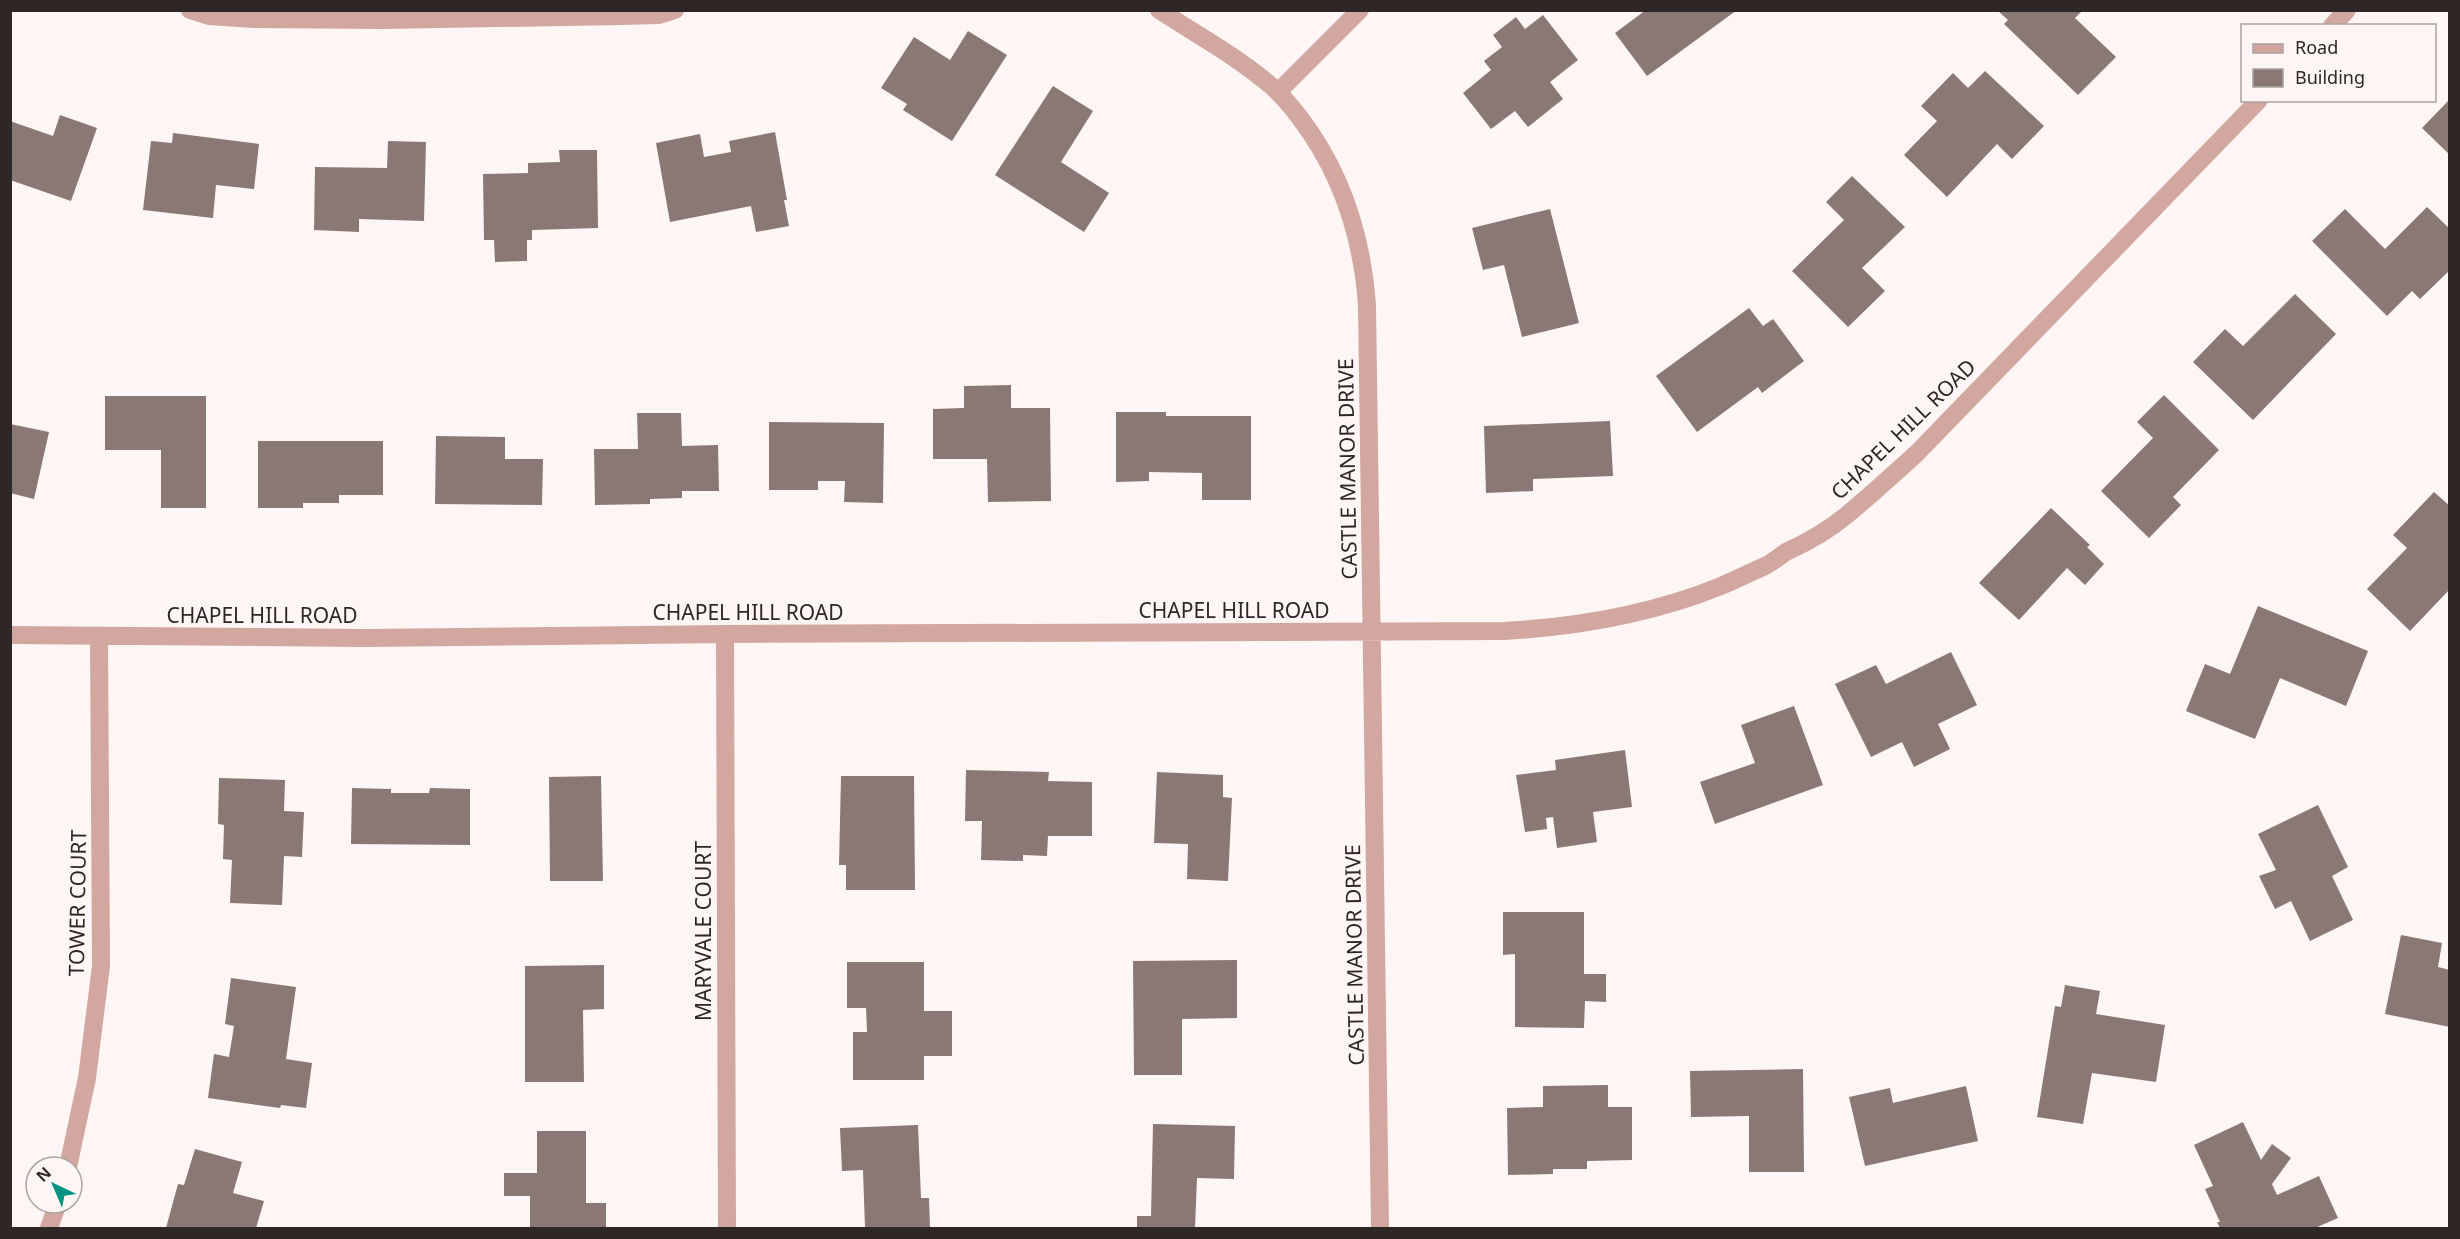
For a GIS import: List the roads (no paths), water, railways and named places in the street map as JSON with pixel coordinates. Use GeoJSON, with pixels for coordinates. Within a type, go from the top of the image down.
{"type":"FeatureCollection","features":[{"type":"Feature","properties":{"kind":"street"},"geometry":{"type":"LineString","coordinates":[[190,10],[209,16],[254,19],[383,20],[659,15],[675,10]]}},
{"type":"Feature","properties":{"kind":"street","name":"CASTLE MANOR DRIVE"},"geometry":{"type":"LineString","coordinates":[[1159,10],[1250,69],[1278,92],[1315,140],[1335,174],[1356,229],[1364,267],[1367,305],[1380,1228]]}},
{"type":"Feature","properties":{"kind":"street"},"geometry":{"type":"LineString","coordinates":[[1278,92],[1360,10]]}},
{"type":"Feature","properties":{"kind":"street"},"geometry":{"type":"LineString","coordinates":[[2334,24],[2347,10]]}},
{"type":"Feature","properties":{"kind":"street","name":"CHAPEL HILL ROAD"},"geometry":{"type":"LineString","coordinates":[[10,635],[364,638],[1503,631],[1559,628],[1595,622],[1684,599],[1719,586],[1770,564],[1785,553],[1802,546],[1848,514],[1877,491],[1909,460],[2257,102]]}},
{"type":"Feature","properties":{"kind":"street","name":"MARYVALE COURT"},"geometry":{"type":"LineString","coordinates":[[725,634],[727,1228]]}},
{"type":"Feature","properties":{"kind":"street","name":"TOWER COURT"},"geometry":{"type":"LineString","coordinates":[[71,1155],[87,1078],[101,966],[99,637]]}}]}
